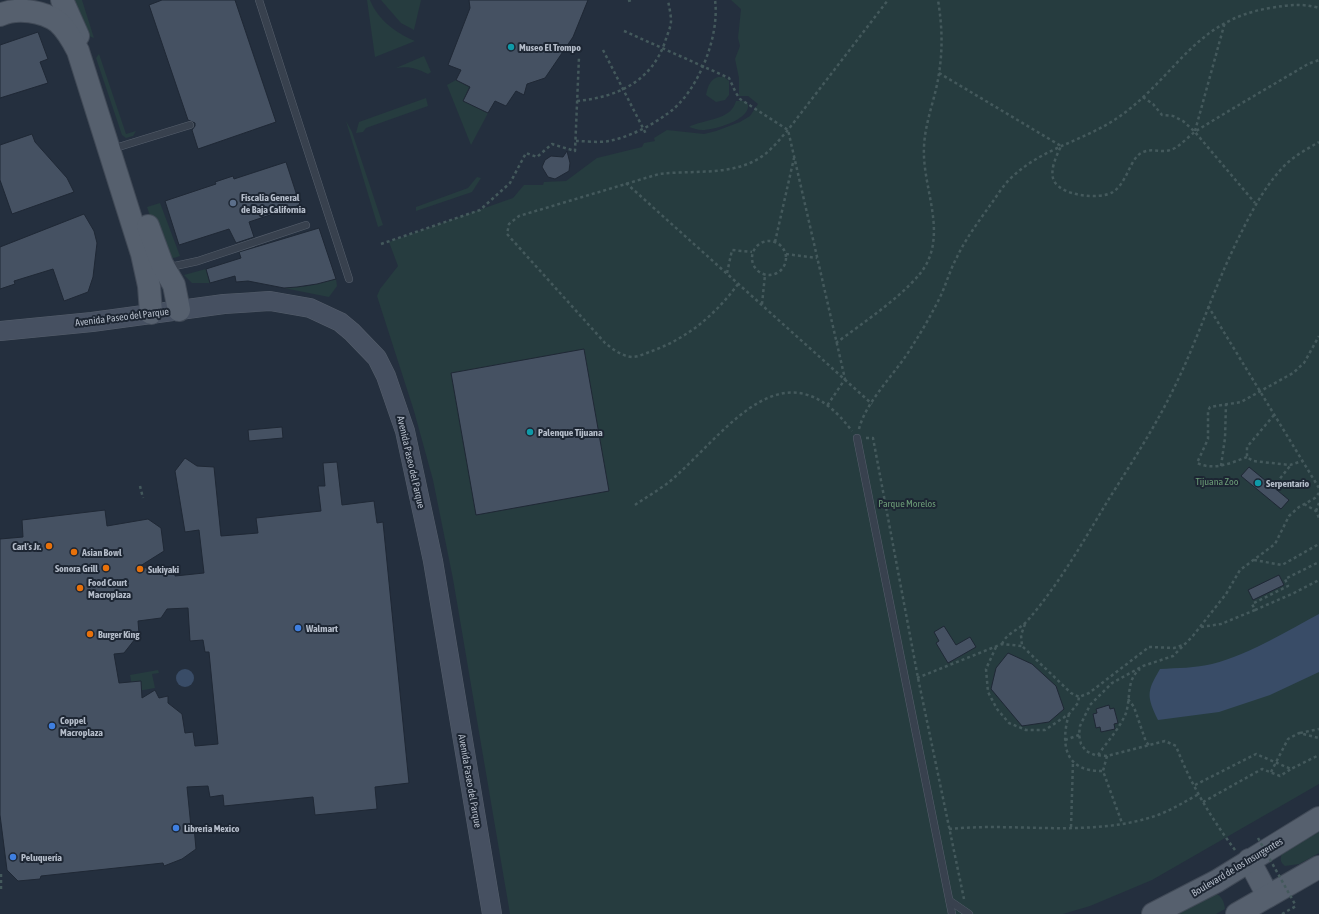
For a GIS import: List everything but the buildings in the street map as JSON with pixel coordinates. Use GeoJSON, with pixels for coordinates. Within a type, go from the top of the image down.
{"type":"FeatureCollection","features":[{"type":"Feature","properties":{"kind":"main road"},"geometry":{"type":"LineString","coordinates":[[62,0],[84,49],[115,148],[146,270],[151,313]]}},
{"type":"Feature","properties":{"kind":"main road"},"geometry":{"type":"LineString","coordinates":[[0,15],[22,10],[41,15],[57,22],[70,35],[78,51],[162,264],[175,288],[179,310]]}},
{"type":"Feature","properties":{"kind":"main road","name":"Avenida Paseo del Parque"},"geometry":{"type":"LineString","coordinates":[[0,331],[92,322],[224,304],[270,301],[310,308],[340,322],[352,332],[377,358],[386,376],[405,431],[431,553],[492,914]]}},
{"type":"Feature","properties":{"kind":"main road","name":"Boulevard de los Insurgentes"},"geometry":{"type":"LineString","coordinates":[[1153,914],[1217,881],[1245,854],[1319,818]]}},
{"type":"Feature","properties":{"kind":"main road"},"geometry":{"type":"LineString","coordinates":[[1245,854],[1268,896]]}},
{"type":"Feature","properties":{"kind":"main road"},"geometry":{"type":"LineString","coordinates":[[1237,914],[1319,867]]}},
{"type":"Feature","properties":{"kind":"lane"},"geometry":{"type":"LineString","coordinates":[[259,0],[349,279]]}},
{"type":"Feature","properties":{"kind":"lane"},"geometry":{"type":"LineString","coordinates":[[115,148],[190,125]]}},
{"type":"Feature","properties":{"kind":"lane"},"geometry":{"type":"LineString","coordinates":[[162,264],[175,266],[198,261],[306,225]]}},
{"type":"Feature","properties":{"kind":"lane"},"geometry":{"type":"LineString","coordinates":[[857,438],[952,914]]}},
{"type":"Feature","properties":{"kind":"lane"},"geometry":{"type":"LineString","coordinates":[[950,901],[969,914]]}},
{"type":"Feature","properties":{"kind":"path"},"geometry":{"type":"LineString","coordinates":[[628,1],[632,0]]}},
{"type":"Feature","properties":{"kind":"path"},"geometry":{"type":"LineString","coordinates":[[577,100],[600,98],[624,90],[649,71],[663,48],[672,22],[668,0]]}},
{"type":"Feature","properties":{"kind":"path"},"geometry":{"type":"LineString","coordinates":[[576,141],[609,141],[643,128],[668,114],[689,92],[703,65],[713,37],[716,11],[715,0]]}},
{"type":"Feature","properties":{"kind":"path"},"geometry":{"type":"LineString","coordinates":[[738,284],[725,302],[700,324],[667,346],[643,355],[631,357],[617,352],[605,343],[507,234],[508,224],[519,216],[658,174],[681,171],[734,169],[757,160],[771,150],[788,130],[888,0]]}},
{"type":"Feature","properties":{"kind":"path"},"geometry":{"type":"LineString","coordinates":[[836,344],[912,283],[927,263],[933,246],[934,231],[924,147],[929,116],[939,73],[943,32],[938,0]]}},
{"type":"Feature","properties":{"kind":"path"},"geometry":{"type":"LineString","coordinates":[[857,438],[861,421],[911,348],[942,293],[965,242],[1003,187],[1030,161],[1102,128],[1123,114],[1143,97],[1196,43],[1225,22],[1247,13],[1299,4],[1319,8]]}},
{"type":"Feature","properties":{"kind":"path"},"geometry":{"type":"LineString","coordinates":[[1195,132],[1225,22]]}},
{"type":"Feature","properties":{"kind":"path"},"geometry":{"type":"LineString","coordinates":[[624,31],[703,65],[729,78],[736,94],[740,99],[788,130],[845,379],[827,406]]}},
{"type":"Feature","properties":{"kind":"path"},"geometry":{"type":"LineString","coordinates":[[603,50],[646,134]]}},
{"type":"Feature","properties":{"kind":"path"},"geometry":{"type":"LineString","coordinates":[[381,244],[480,210],[510,183],[526,153],[537,157],[552,144],[575,151],[579,57]]}},
{"type":"Feature","properties":{"kind":"path"},"geometry":{"type":"LineString","coordinates":[[1061,146],[1054,164],[1054,180],[1062,189],[1075,195],[1094,196],[1111,193],[1122,184],[1132,163],[1142,152],[1154,150],[1163,153],[1175,148],[1195,132],[1308,64],[1319,60]]}},
{"type":"Feature","properties":{"kind":"path"},"geometry":{"type":"LineString","coordinates":[[939,73],[1061,146]]}},
{"type":"Feature","properties":{"kind":"path"},"geometry":{"type":"LineString","coordinates":[[1143,97],[1153,104],[1162,115],[1173,116],[1183,121],[1195,132],[1255,203]]}},
{"type":"Feature","properties":{"kind":"path"},"geometry":{"type":"LineString","coordinates":[[1002,644],[1005,637],[1025,624],[1041,605],[1064,572],[1147,438],[1173,390],[1208,305],[1255,203],[1269,183],[1286,165],[1303,151],[1319,142]]}},
{"type":"Feature","properties":{"kind":"path"},"geometry":{"type":"LineString","coordinates":[[776,242],[794,156]]}},
{"type":"Feature","properties":{"kind":"path"},"geometry":{"type":"LineString","coordinates":[[626,183],[872,404]]}},
{"type":"Feature","properties":{"kind":"path"},"geometry":{"type":"LineString","coordinates":[[770,240],[776,242],[784,249],[786,254],[784,265],[781,270],[776,273],[765,275],[755,269],[752,264],[752,252],[759,243],[770,240]]}},
{"type":"Feature","properties":{"kind":"path"},"geometry":{"type":"LineString","coordinates":[[727,273],[732,250],[752,252]]}},
{"type":"Feature","properties":{"kind":"path"},"geometry":{"type":"LineString","coordinates":[[786,254],[817,258]]}},
{"type":"Feature","properties":{"kind":"path"},"geometry":{"type":"LineString","coordinates":[[762,305],[765,275]]}},
{"type":"Feature","properties":{"kind":"path"},"geometry":{"type":"LineString","coordinates":[[1208,305],[1319,488]]}},
{"type":"Feature","properties":{"kind":"path"},"geometry":{"type":"LineString","coordinates":[[1247,457],[1221,466],[1201,465],[1197,463],[1208,439],[1208,410],[1210,406],[1241,402],[1293,373],[1304,363],[1319,336]]}},
{"type":"Feature","properties":{"kind":"path"},"geometry":{"type":"LineString","coordinates":[[635,505],[676,476],[722,430],[746,411],[777,393],[790,392],[808,396],[827,406],[838,414],[857,438]]}},
{"type":"Feature","properties":{"kind":"path"},"geometry":{"type":"LineString","coordinates":[[1221,466],[1225,438],[1226,404]]}},
{"type":"Feature","properties":{"kind":"path"},"geometry":{"type":"LineString","coordinates":[[1247,457],[1247,447],[1274,415]]}},
{"type":"Feature","properties":{"kind":"path"},"geometry":{"type":"LineString","coordinates":[[857,438],[873,438],[918,678],[965,902]]}},
{"type":"Feature","properties":{"kind":"path"},"geometry":{"type":"LineString","coordinates":[[1247,457],[1253,461],[1290,466]]}},
{"type":"Feature","properties":{"kind":"path"},"geometry":{"type":"LineString","coordinates":[[1275,489],[1278,480],[1290,466],[1302,461]]}},
{"type":"Feature","properties":{"kind":"path"},"geometry":{"type":"LineString","coordinates":[[140,486],[143,498]]}},
{"type":"Feature","properties":{"kind":"path"},"geometry":{"type":"LineString","coordinates":[[1245,854],[1235,850],[1214,821],[1183,766],[1176,746],[1165,741],[1107,756],[1098,755],[1086,751],[1081,744],[1079,735],[1080,726],[1085,714],[1100,694],[1112,683],[1143,666],[1174,656],[1186,644],[1226,594],[1240,570],[1274,544],[1289,516],[1304,504],[1315,498],[1319,493]]}},
{"type":"Feature","properties":{"kind":"path"},"geometry":{"type":"LineString","coordinates":[[1316,511],[1319,503]]}},
{"type":"Feature","properties":{"kind":"path"},"geometry":{"type":"LineString","coordinates":[[1304,504],[1316,511],[1319,518]]}},
{"type":"Feature","properties":{"kind":"path"},"geometry":{"type":"LineString","coordinates":[[1253,560],[1282,565],[1319,544]]}},
{"type":"Feature","properties":{"kind":"path"},"geometry":{"type":"LineString","coordinates":[[1255,610],[1252,604],[1288,586],[1285,579],[1319,562]]}},
{"type":"Feature","properties":{"kind":"path"},"geometry":{"type":"LineString","coordinates":[[1200,627],[1221,624],[1294,593],[1319,580]]}},
{"type":"Feature","properties":{"kind":"path"},"geometry":{"type":"LineString","coordinates":[[1022,646],[1021,635],[1025,624]]}},
{"type":"Feature","properties":{"kind":"path"},"geometry":{"type":"LineString","coordinates":[[918,678],[1002,644],[1022,646],[1072,693],[1079,697]]}},
{"type":"Feature","properties":{"kind":"path"},"geometry":{"type":"LineString","coordinates":[[1079,697],[1089,693],[1148,647],[1174,648],[1186,644]]}},
{"type":"Feature","properties":{"kind":"path"},"geometry":{"type":"LineString","coordinates":[[996,647],[986,669],[988,692],[997,710],[1009,723],[1026,730],[1044,730],[1069,714],[1078,704],[1079,697]]}},
{"type":"Feature","properties":{"kind":"path"},"geometry":{"type":"LineString","coordinates":[[1098,755],[1121,722],[1126,712],[1130,684],[1134,674],[1143,666]]}},
{"type":"Feature","properties":{"kind":"path"},"geometry":{"type":"LineString","coordinates":[[1128,699],[1134,707],[1146,742],[1149,745]]}},
{"type":"Feature","properties":{"kind":"path"},"geometry":{"type":"LineString","coordinates":[[1069,714],[1065,728],[1065,740],[1066,749],[1073,762],[1071,827]]}},
{"type":"Feature","properties":{"kind":"path"},"geometry":{"type":"LineString","coordinates":[[1271,772],[1288,739],[1299,733],[1319,729]]}},
{"type":"Feature","properties":{"kind":"path"},"geometry":{"type":"LineString","coordinates":[[1299,733],[1319,738]]}},
{"type":"Feature","properties":{"kind":"path"},"geometry":{"type":"LineString","coordinates":[[1065,740],[1079,735]]}},
{"type":"Feature","properties":{"kind":"path"},"geometry":{"type":"LineString","coordinates":[[1195,785],[1256,754],[1291,769]]}},
{"type":"Feature","properties":{"kind":"path"},"geometry":{"type":"LineString","coordinates":[[1204,802],[1262,769],[1280,776],[1319,755]]}},
{"type":"Feature","properties":{"kind":"path"},"geometry":{"type":"LineString","coordinates":[[1107,756],[1103,771],[1122,823]]}},
{"type":"Feature","properties":{"kind":"path"},"geometry":{"type":"LineString","coordinates":[[1073,762],[1086,770],[1103,771]]}},
{"type":"Feature","properties":{"kind":"path"},"geometry":{"type":"LineString","coordinates":[[936,832],[950,829],[1071,827],[1122,823],[1155,816],[1199,794]]}},
{"type":"Feature","properties":{"kind":"path"},"geometry":{"type":"LineString","coordinates":[[214,830],[215,836]]}},
{"type":"Feature","properties":{"kind":"path"},"geometry":{"type":"LineString","coordinates":[[1258,838],[1296,906],[1282,914]]}},
{"type":"Feature","properties":{"kind":"path"},"geometry":{"type":"LineString","coordinates":[[1,871],[1,889]]}},
{"type":"Feature","properties":{"kind":"green space"},"geometry":{"type":"Polygon","coordinates":[[[73,0],[82,0],[94,38],[89,36],[83,18],[73,0]]]}},
{"type":"Feature","properties":{"kind":"green space"},"geometry":{"type":"Polygon","coordinates":[[[367,0],[370,0],[378,14],[388,25],[415,41],[375,57],[367,0]]]}},
{"type":"Feature","properties":{"kind":"green space"},"geometry":{"type":"Polygon","coordinates":[[[381,0],[421,0],[414,30],[401,23],[381,0]]]}},
{"type":"Feature","properties":{"kind":"green space","name":"Parque Morelos"},"geometry":{"type":"Polygon","coordinates":[[[731,0],[1319,0],[1319,784],[1152,880],[1090,906],[1063,914],[510,914],[453,579],[433,480],[414,411],[377,296],[380,289],[398,266],[389,242],[513,198],[524,185],[543,185],[544,182],[566,181],[597,158],[642,147],[644,143],[655,141],[654,138],[667,130],[704,134],[740,122],[750,116],[758,104],[748,96],[739,96],[739,78],[735,59],[740,46],[738,38],[741,9],[731,0]]]}},
{"type":"Feature","properties":{"kind":"green space"},"geometry":{"type":"Polygon","coordinates":[[[99,54],[126,134],[136,131],[133,136],[126,138],[122,135],[96,58],[99,54]]]}},
{"type":"Feature","properties":{"kind":"green space"},"geometry":{"type":"Polygon","coordinates":[[[424,56],[431,72],[428,74],[412,68],[396,68],[424,56]]]}},
{"type":"Feature","properties":{"kind":"green space"},"geometry":{"type":"Polygon","coordinates":[[[718,77],[724,77],[729,81],[729,95],[725,100],[716,102],[706,95],[711,82],[718,77]]]}},
{"type":"Feature","properties":{"kind":"green space"},"geometry":{"type":"Polygon","coordinates":[[[456,80],[469,87],[463,101],[488,113],[471,145],[447,85],[456,80]]]}},
{"type":"Feature","properties":{"kind":"green space"},"geometry":{"type":"Polygon","coordinates":[[[426,98],[428,106],[366,128],[363,132],[356,133],[359,122],[426,98]]]}},
{"type":"Feature","properties":{"kind":"green space"},"geometry":{"type":"Polygon","coordinates":[[[736,101],[744,101],[748,104],[747,110],[744,115],[731,123],[708,130],[700,130],[689,127],[723,116],[733,108],[736,101]]]}},
{"type":"Feature","properties":{"kind":"green space"},"geometry":{"type":"Polygon","coordinates":[[[346,121],[352,132],[383,225],[378,227],[346,121]]]}},
{"type":"Feature","properties":{"kind":"green space"},"geometry":{"type":"Polygon","coordinates":[[[477,177],[481,178],[472,192],[416,211],[416,207],[468,188],[477,177]]]}},
{"type":"Feature","properties":{"kind":"green space"},"geometry":{"type":"Polygon","coordinates":[[[160,203],[180,256],[178,257],[172,258],[164,256],[147,207],[160,203]]]}},
{"type":"Feature","properties":{"kind":"green space"},"geometry":{"type":"Polygon","coordinates":[[[206,269],[210,283],[192,283],[184,275],[206,269]]]}},
{"type":"Feature","properties":{"kind":"green space"},"geometry":{"type":"Polygon","coordinates":[[[336,279],[337,286],[329,297],[284,288],[308,286],[336,279]]]}},
{"type":"Feature","properties":{"kind":"green space"},"geometry":{"type":"Polygon","coordinates":[[[158,670],[159,673],[152,674],[155,688],[121,694],[132,686],[130,675],[158,670]]]}},
{"type":"Feature","properties":{"kind":"green space"},"geometry":{"type":"Polygon","coordinates":[[[1319,832],[1319,853],[1299,864],[1283,865],[1281,860],[1282,853],[1319,832]]]}},
{"type":"Feature","properties":{"kind":"green space"},"geometry":{"type":"Polygon","coordinates":[[[1213,894],[1219,895],[1223,901],[1225,909],[1216,914],[1175,914],[1213,894]]]}},
{"type":"Feature","properties":{"kind":"water"},"geometry":{"type":"Polygon","coordinates":[[[1319,614],[1319,672],[1270,695],[1219,712],[1158,720],[1151,705],[1150,688],[1160,669],[1186,668],[1226,660],[1253,649],[1319,614]]]}},
{"type":"Feature","properties":{"kind":"water"},"geometry":{"type":"Polygon","coordinates":[[[185,669],[191,672],[194,678],[191,684],[185,687],[179,684],[176,678],[179,672],[185,669]]]}},
{"type":"Feature","properties":{"kind":"place","name":"Museo El Trompo"},"geometry":{"type":"Point","coordinates":[511,47]}},
{"type":"Feature","properties":{"kind":"place","name":"Fiscalia General de Baja California"},"geometry":{"type":"Point","coordinates":[233,203]}},
{"type":"Feature","properties":{"kind":"place","name":"Palenque Tijuana"},"geometry":{"type":"Point","coordinates":[530,432]}},
{"type":"Feature","properties":{"kind":"place","name":"Serpentario"},"geometry":{"type":"Point","coordinates":[1258,483]}},
{"type":"Feature","properties":{"kind":"place","name":"Carl's Jr."},"geometry":{"type":"Point","coordinates":[49,546]}},
{"type":"Feature","properties":{"kind":"place","name":"Asian Bowl"},"geometry":{"type":"Point","coordinates":[74,552]}},
{"type":"Feature","properties":{"kind":"place","name":"Sonora Grill"},"geometry":{"type":"Point","coordinates":[106,568]}},
{"type":"Feature","properties":{"kind":"place","name":"Sukiyaki"},"geometry":{"type":"Point","coordinates":[140,569]}},
{"type":"Feature","properties":{"kind":"place","name":"Food Court Macroplaza"},"geometry":{"type":"Point","coordinates":[80,588]}},
{"type":"Feature","properties":{"kind":"place","name":"Walmart"},"geometry":{"type":"Point","coordinates":[298,628]}},
{"type":"Feature","properties":{"kind":"place","name":"Burger King"},"geometry":{"type":"Point","coordinates":[90,634]}},
{"type":"Feature","properties":{"kind":"place","name":"Coppel Macroplaza"},"geometry":{"type":"Point","coordinates":[52,726]}},
{"type":"Feature","properties":{"kind":"place","name":"Libreria Mexico"},"geometry":{"type":"Point","coordinates":[176,828]}},
{"type":"Feature","properties":{"kind":"place","name":"Peluquería"},"geometry":{"type":"Point","coordinates":[13,857]}},
{"type":"Feature","properties":{"kind":"park label","name":"Tijuana Zoo"},"geometry":{"type":"Point","coordinates":[1217,481]}}]}
